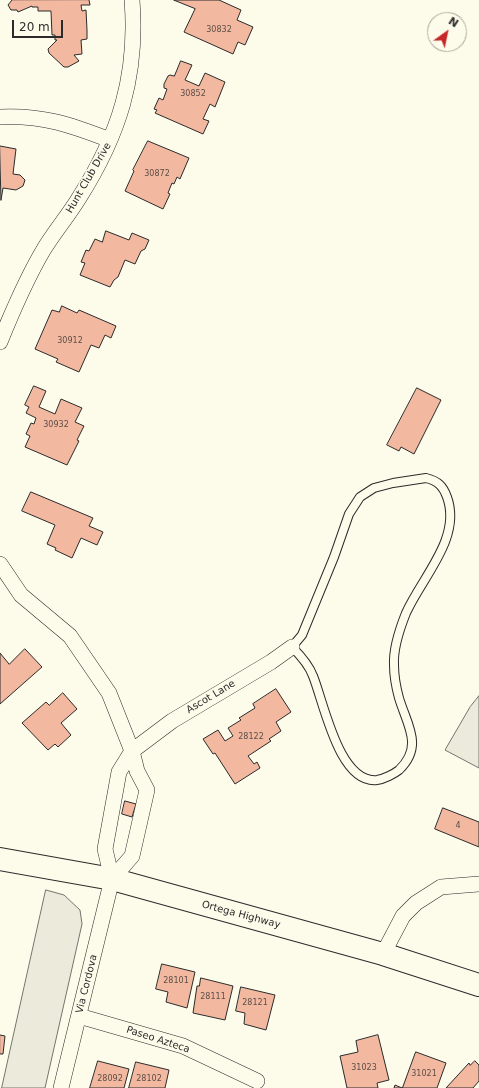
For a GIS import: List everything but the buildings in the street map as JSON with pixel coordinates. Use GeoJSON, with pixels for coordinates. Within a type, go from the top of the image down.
{"type":"FeatureCollection","features":[{"type":"Feature","properties":{"kind":"main road","name":"Ortega Highway"},"geometry":{"type":"LineString","coordinates":[[0,859],[112,879],[383,954],[479,986]]}},
{"type":"Feature","properties":{"kind":"street","name":"Hunt Club Drive"},"geometry":{"type":"LineString","coordinates":[[0,342],[23,287],[45,248],[94,173],[110,140],[124,102],[131,63],[135,31],[132,0]]}},
{"type":"Feature","properties":{"kind":"street"},"geometry":{"type":"LineString","coordinates":[[0,117],[26,116],[71,125],[110,140]]}},
{"type":"Feature","properties":{"kind":"street"},"geometry":{"type":"LineString","coordinates":[[0,564],[21,595],[70,636],[109,693],[132,751],[137,771],[147,790],[132,856],[112,879]]}},
{"type":"Feature","properties":{"kind":"street","name":"Ascot Lane"},"geometry":{"type":"LineString","coordinates":[[132,751],[172,721],[271,662],[292,646]]}},
{"type":"Feature","properties":{"kind":"street"},"geometry":{"type":"LineString","coordinates":[[112,879],[105,849],[119,772],[132,751]]}},
{"type":"Feature","properties":{"kind":"street","name":"Via Cordova"},"geometry":{"type":"LineString","coordinates":[[61,1088],[112,879]]}},
{"type":"Feature","properties":{"kind":"street"},"geometry":{"type":"LineString","coordinates":[[383,954],[403,916],[416,903],[441,887],[479,884]]}},
{"type":"Feature","properties":{"kind":"street","name":"Paseo Azteca"},"geometry":{"type":"LineString","coordinates":[[79,1016],[183,1046],[257,1081]]}},
{"type":"Feature","properties":{"kind":"lane"},"geometry":{"type":"LineString","coordinates":[[426,478],[437,481],[444,490],[451,508],[450,527],[437,558],[407,612],[397,640],[393,663],[395,682],[413,739],[412,751],[406,763],[394,774],[377,780],[359,776],[344,759],[332,730],[313,674],[292,646],[302,635],[334,557],[349,514],[360,497],[374,488],[393,483],[426,478]]}},
{"type":"Feature","properties":{"kind":"shaded area"},"geometry":{"type":"Polygon","coordinates":[[[479,696],[479,768],[445,750],[470,707],[479,696]]]}},
{"type":"Feature","properties":{"kind":"shaded area"},"geometry":{"type":"Polygon","coordinates":[[[46,890],[64,895],[80,910],[82,924],[45,1088],[2,1088],[46,890]]]}}]}
